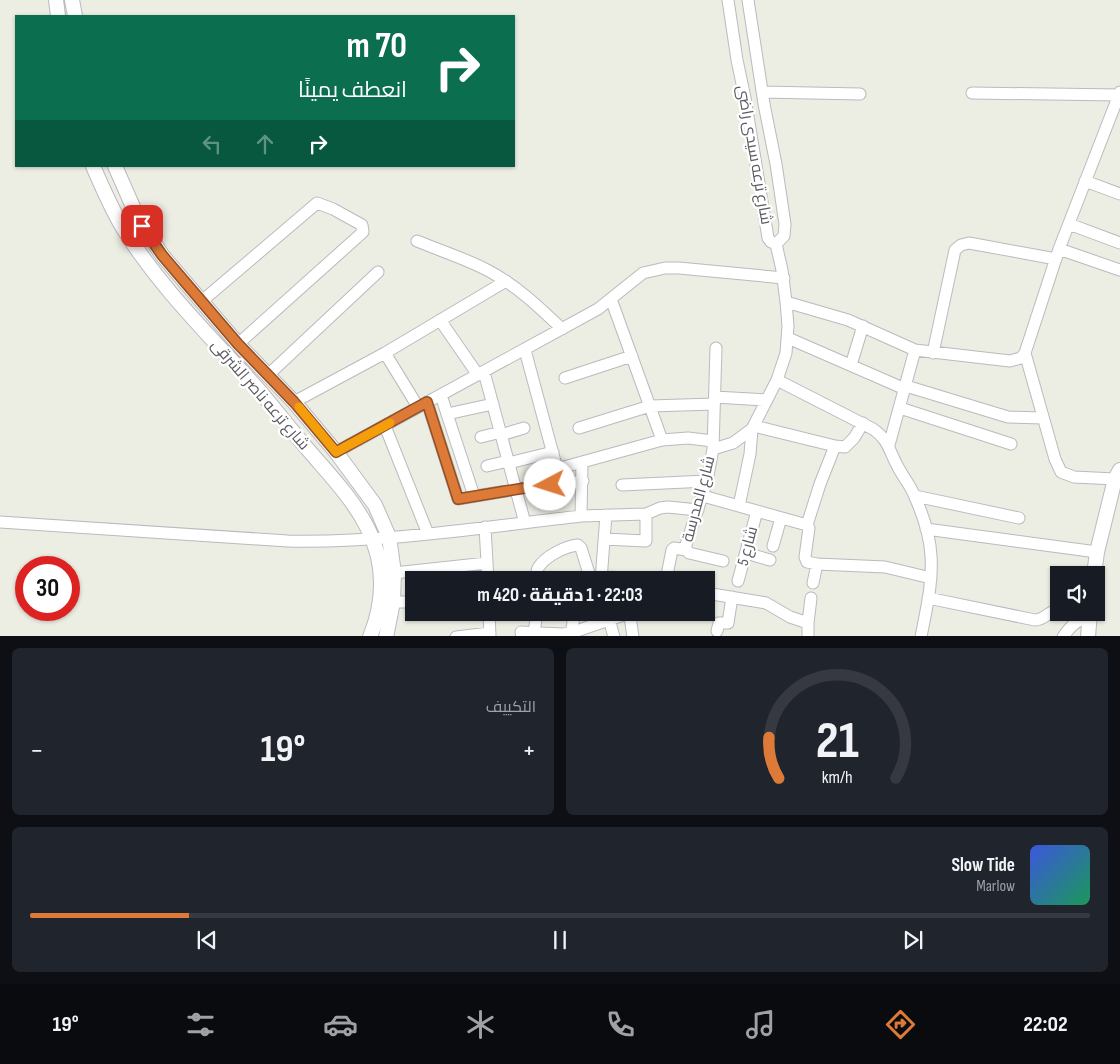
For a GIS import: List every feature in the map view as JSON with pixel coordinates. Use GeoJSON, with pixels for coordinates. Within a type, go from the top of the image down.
{"type":"FeatureCollection","features":[{"type":"Feature","properties":{"kind":"street"},"geometry":{"type":"LineString","coordinates":[[56,0],[58,15]]}},
{"type":"Feature","properties":{"kind":"street"},"geometry":{"type":"LineString","coordinates":[[72,0],[75,15]]}},
{"type":"Feature","properties":{"kind":"street","name":"شارع ترعه سيدى راضى"},"geometry":{"type":"LineString","coordinates":[[728,0],[768,238],[776,244],[784,278],[788,338],[784,360],[777,380],[753,428],[750,454],[738,506]]}},
{"type":"Feature","properties":{"kind":"street"},"geometry":{"type":"LineString","coordinates":[[748,0],[785,224],[784,236],[776,244]]}},
{"type":"Feature","properties":{"kind":"street"},"geometry":{"type":"LineString","coordinates":[[762,92],[860,94]]}},
{"type":"Feature","properties":{"kind":"street"},"geometry":{"type":"LineString","coordinates":[[786,302],[863,326],[915,350],[1010,362],[1021,358],[1025,353],[1058,254],[1119,94],[972,94]]}},
{"type":"Feature","properties":{"kind":"street","name":"شارع ترعه ناصر الشرقى"},"geometry":{"type":"LineString","coordinates":[[93,167],[104,193],[122,227],[144,259],[198,326],[248,377],[350,500],[367,526],[380,564],[382,591],[378,618],[370,636]]}},
{"type":"Feature","properties":{"kind":"street","name":"شارع ترعه ناصر الشرقى"},"geometry":{"type":"LineString","coordinates":[[115,167],[137,216],[162,255],[238,344],[294,402],[336,452],[375,505],[389,537],[394,572],[393,602],[386,636]]}},
{"type":"Feature","properties":{"kind":"street"},"geometry":{"type":"LineString","coordinates":[[1086,181],[1120,194]]}},
{"type":"Feature","properties":{"kind":"street"},"geometry":{"type":"LineString","coordinates":[[202,301],[316,203],[362,225],[363,232],[238,344]]}},
{"type":"Feature","properties":{"kind":"street"},"geometry":{"type":"LineString","coordinates":[[1069,224],[1120,243]]}},
{"type":"Feature","properties":{"kind":"street"},"geometry":{"type":"LineString","coordinates":[[417,241],[488,271],[506,281],[525,294],[562,329]]}},
{"type":"Feature","properties":{"kind":"street"},"geometry":{"type":"LineString","coordinates":[[933,353],[955,250],[958,247],[969,243],[1058,254],[1120,270]]}},
{"type":"Feature","properties":{"kind":"street"},"geometry":{"type":"LineString","coordinates":[[336,452],[598,309],[643,274],[665,268],[695,269],[784,278]]}},
{"type":"Feature","properties":{"kind":"street"},"geometry":{"type":"LineString","coordinates":[[267,376],[378,272]]}},
{"type":"Feature","properties":{"kind":"street"},"geometry":{"type":"LineString","coordinates":[[294,402],[385,353],[506,281]]}},
{"type":"Feature","properties":{"kind":"street"},"geometry":{"type":"LineString","coordinates":[[611,299],[662,440]]}},
{"type":"Feature","properties":{"kind":"street"},"geometry":{"type":"LineString","coordinates":[[440,320],[481,374],[493,404],[526,523]]}},
{"type":"Feature","properties":{"kind":"street"},"geometry":{"type":"LineString","coordinates":[[850,365],[863,326]]}},
{"type":"Feature","properties":{"kind":"street"},"geometry":{"type":"LineString","coordinates":[[788,338],[906,388],[1008,417],[1043,418]]}},
{"type":"Feature","properties":{"kind":"street","name":"شارع المدرسة"},"geometry":{"type":"LineString","coordinates":[[716,348],[713,445],[707,481],[686,550],[689,553],[723,561]]}},
{"type":"Feature","properties":{"kind":"street"},"geometry":{"type":"LineString","coordinates":[[525,350],[552,452],[552,471],[662,440],[688,438],[713,445],[733,443],[753,428],[844,448],[850,443],[863,423]]}},
{"type":"Feature","properties":{"kind":"street"},"geometry":{"type":"LineString","coordinates":[[889,446],[915,350]]}},
{"type":"Feature","properties":{"kind":"street"},"geometry":{"type":"LineString","coordinates":[[385,353],[422,405],[458,499],[549,484],[550,486],[583,481]]}},
{"type":"Feature","properties":{"kind":"street"},"geometry":{"type":"LineString","coordinates":[[1025,353],[1055,459],[1061,472],[1074,477],[1117,474],[1095,566]]}},
{"type":"Feature","properties":{"kind":"street"},"geometry":{"type":"LineString","coordinates":[[565,378],[632,356]]}},
{"type":"Feature","properties":{"kind":"street"},"geometry":{"type":"LineString","coordinates":[[777,380],[863,423],[882,435],[889,446],[896,465],[914,496],[926,528],[931,556],[931,578],[921,636]]}},
{"type":"Feature","properties":{"kind":"street"},"geometry":{"type":"LineString","coordinates":[[441,395],[474,496]]}},
{"type":"Feature","properties":{"kind":"street"},"geometry":{"type":"LineString","coordinates":[[578,428],[650,406],[715,400],[766,400]]}},
{"type":"Feature","properties":{"kind":"street"},"geometry":{"type":"LineString","coordinates":[[448,414],[493,404]]}},
{"type":"Feature","properties":{"kind":"street"},"geometry":{"type":"LineString","coordinates":[[900,408],[1011,444]]}},
{"type":"Feature","properties":{"kind":"street"},"geometry":{"type":"LineString","coordinates":[[385,426],[428,534]]}},
{"type":"Feature","properties":{"kind":"street"},"geometry":{"type":"LineString","coordinates":[[481,437],[524,428]]}},
{"type":"Feature","properties":{"kind":"street"},"geometry":{"type":"LineString","coordinates":[[835,446],[807,525],[809,528],[805,559],[807,562],[885,568],[931,578]]}},
{"type":"Feature","properties":{"kind":"street"},"geometry":{"type":"LineString","coordinates":[[487,466],[552,452]]}},
{"type":"Feature","properties":{"kind":"street"},"geometry":{"type":"LineString","coordinates":[[581,516],[582,462]]}},
{"type":"Feature","properties":{"kind":"street"},"geometry":{"type":"LineString","coordinates":[[622,485],[707,481]]}},
{"type":"Feature","properties":{"kind":"street"},"geometry":{"type":"LineString","coordinates":[[703,496],[807,525]]}},
{"type":"Feature","properties":{"kind":"street"},"geometry":{"type":"LineString","coordinates":[[914,496],[1019,518]]}},
{"type":"Feature","properties":{"kind":"street"},"geometry":{"type":"LineString","coordinates":[[0,522],[288,541],[331,542],[428,534],[581,516],[646,514],[668,506],[698,510]]}},
{"type":"Feature","properties":{"kind":"street","name":"شارع 5"},"geometry":{"type":"LineString","coordinates":[[738,581],[757,511]]}},
{"type":"Feature","properties":{"kind":"street"},"geometry":{"type":"LineString","coordinates":[[604,539],[646,541],[646,514]]}},
{"type":"Feature","properties":{"kind":"street"},"geometry":{"type":"LineString","coordinates":[[599,571],[606,515]]}},
{"type":"Feature","properties":{"kind":"street"},"geometry":{"type":"LineString","coordinates":[[773,546],[781,518]]}},
{"type":"Feature","properties":{"kind":"street"},"geometry":{"type":"LineString","coordinates":[[485,527],[487,571]]}},
{"type":"Feature","properties":{"kind":"street"},"geometry":{"type":"LineString","coordinates":[[926,528],[1097,552]]}},
{"type":"Feature","properties":{"kind":"street"},"geometry":{"type":"LineString","coordinates":[[538,571],[538,568],[546,560],[578,544],[594,571]]}},
{"type":"Feature","properties":{"kind":"street"},"geometry":{"type":"LineString","coordinates":[[668,571],[672,550],[674,548],[686,550]]}},
{"type":"Feature","properties":{"kind":"street"},"geometry":{"type":"LineString","coordinates":[[746,553],[770,560]]}},
{"type":"Feature","properties":{"kind":"street"},"geometry":{"type":"LineString","coordinates":[[394,572],[487,563]]}},
{"type":"Feature","properties":{"kind":"street"},"geometry":{"type":"LineString","coordinates":[[813,583],[817,564]]}},
{"type":"Feature","properties":{"kind":"street"},"geometry":{"type":"LineString","coordinates":[[715,594],[766,604],[808,623]]}},
{"type":"Feature","properties":{"kind":"street"},"geometry":{"type":"LineString","coordinates":[[717,631],[719,623],[728,623],[732,597]]}},
{"type":"Feature","properties":{"kind":"street"},"geometry":{"type":"LineString","coordinates":[[808,636],[811,598]]}},
{"type":"Feature","properties":{"kind":"street"},"geometry":{"type":"LineString","coordinates":[[928,598],[1035,620],[1042,619],[1050,613]]}},
{"type":"Feature","properties":{"kind":"street"},"geometry":{"type":"LineString","coordinates":[[751,613],[753,601]]}},
{"type":"Feature","properties":{"kind":"street"},"geometry":{"type":"LineString","coordinates":[[393,602],[405,602]]}},
{"type":"Feature","properties":{"kind":"street"},"geometry":{"type":"LineString","coordinates":[[456,636],[490,635],[489,621]]}},
{"type":"Feature","properties":{"kind":"street"},"geometry":{"type":"LineString","coordinates":[[534,633],[536,621]]}},
{"type":"Feature","properties":{"kind":"street"},"geometry":{"type":"LineString","coordinates":[[572,634],[574,621]]}},
{"type":"Feature","properties":{"kind":"street"},"geometry":{"type":"LineString","coordinates":[[521,634],[572,634],[596,621]]}},
{"type":"Feature","properties":{"kind":"street"},"geometry":{"type":"LineString","coordinates":[[604,621],[614,636]]}},
{"type":"Feature","properties":{"kind":"street"},"geometry":{"type":"LineString","coordinates":[[631,621],[633,636]]}},
{"type":"Feature","properties":{"kind":"street"},"geometry":{"type":"LineString","coordinates":[[1063,636],[1070,628],[1080,621]]}},
{"type":"Feature","properties":{"kind":"street"},"geometry":{"type":"LineString","coordinates":[[1088,621],[1088,636]]}},
{"type":"Feature","properties":{"kind":"slow traffic"},"geometry":{"type":"LineString","coordinates":[[299,407],[336,452],[390,423]]}},
{"type":"Feature","properties":{"kind":"route"},"geometry":{"type":"LineString","coordinates":[[142,226],[162,255],[238,344],[294,402],[336,452],[427,402],[458,499],[550,485]]}}]}
